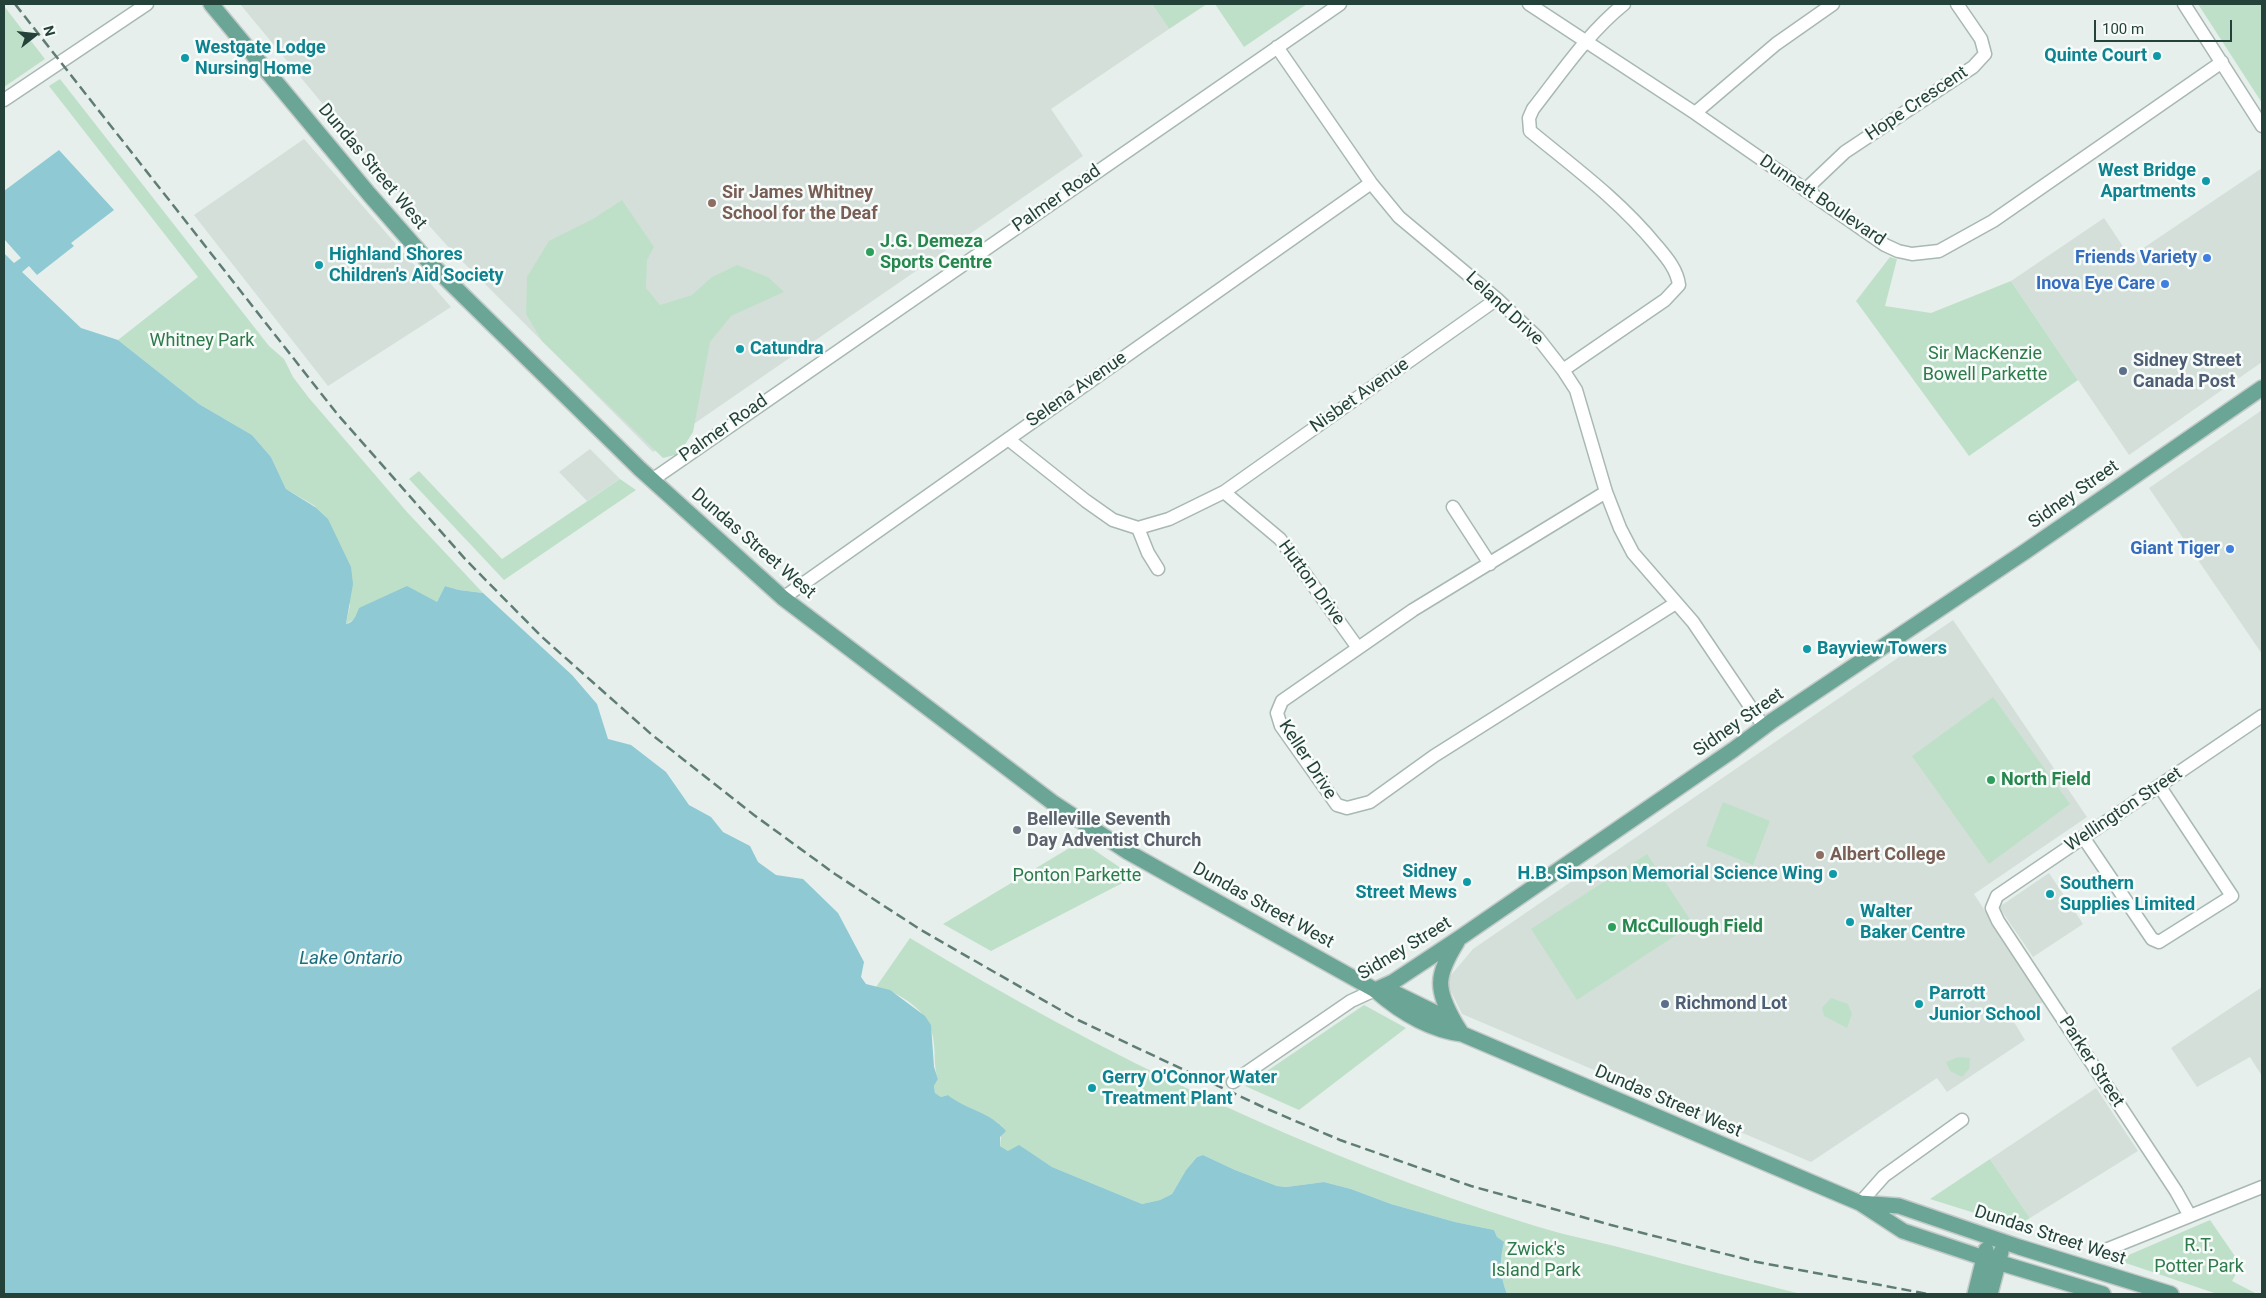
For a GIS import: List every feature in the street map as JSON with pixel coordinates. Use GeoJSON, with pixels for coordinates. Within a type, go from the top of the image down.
{"type":"FeatureCollection","features":[{"type":"Feature","properties":{"kind":"main road","name":"Dundas Street West"},"geometry":{"type":"LineString","coordinates":[[211,4],[369,194],[426,258],[652,480],[783,598],[1052,802],[1128,852],[1375,990],[1397,994],[1459,1028],[1860,1203],[1903,1230],[1991,1260],[2103,1294]]}},
{"type":"Feature","properties":{"kind":"main road","name":"Sidney Street"},"geometry":{"type":"LineString","coordinates":[[1375,990],[1393,982],[1461,937],[1764,727],[2026,551],[2262,388]]}},
{"type":"Feature","properties":{"kind":"main road"},"geometry":{"type":"LineString","coordinates":[[1459,1028],[1440,990],[1440,976],[1446,960],[1461,937]]}},
{"type":"Feature","properties":{"kind":"main road","name":"Dundas Street West"},"geometry":{"type":"LineString","coordinates":[[1860,1203],[1898,1206],[1997,1240],[2171,1294]]}},
{"type":"Feature","properties":{"kind":"main road"},"geometry":{"type":"LineString","coordinates":[[1984,1290],[1997,1240]]}},
{"type":"Feature","properties":{"kind":"street"},"geometry":{"type":"LineString","coordinates":[[4,100],[147,4]]}},
{"type":"Feature","properties":{"kind":"street","name":"Palmer Road"},"geometry":{"type":"LineString","coordinates":[[652,480],[1340,4]]}},
{"type":"Feature","properties":{"kind":"street","name":"Dunnett Boulevard"},"geometry":{"type":"LineString","coordinates":[[1530,4],[1695,113],[1885,246],[1912,254],[1939,251],[1993,221],[2222,62]]}},
{"type":"Feature","properties":{"kind":"street"},"geometry":{"type":"LineString","coordinates":[[1563,370],[1665,300],[1679,285],[1678,278],[1670,263],[1611,196],[1530,131],[1529,118],[1533,109],[1586,41],[1607,18],[1624,4]]}},
{"type":"Feature","properties":{"kind":"street"},"geometry":{"type":"LineString","coordinates":[[1695,113],[1776,44],[1833,4]]}},
{"type":"Feature","properties":{"kind":"street","name":"Hope Crescent"},"geometry":{"type":"LineString","coordinates":[[1805,190],[1845,152],[1973,67],[1985,54],[1981,39],[1957,4]]}},
{"type":"Feature","properties":{"kind":"street"},"geometry":{"type":"LineString","coordinates":[[2184,4],[2262,126]]}},
{"type":"Feature","properties":{"kind":"street","name":"Leland Drive"},"geometry":{"type":"LineString","coordinates":[[1277,47],[1370,183],[1399,217],[1497,299],[1538,338],[1563,370],[1576,390],[1606,492],[1620,528],[1633,553],[1693,622],[1764,727]]}},
{"type":"Feature","properties":{"kind":"street","name":"Selena Avenue"},"geometry":{"type":"LineString","coordinates":[[783,598],[1370,183]]}},
{"type":"Feature","properties":{"kind":"street","name":"Nisbet Avenue"},"geometry":{"type":"LineString","coordinates":[[1224,492],[1497,299]]}},
{"type":"Feature","properties":{"kind":"street"},"geometry":{"type":"LineString","coordinates":[[1008,439],[1113,520],[1138,528],[1169,520],[1224,492]]}},
{"type":"Feature","properties":{"kind":"street","name":"Hutton Drive"},"geometry":{"type":"LineString","coordinates":[[1224,492],[1280,539],[1358,648]]}},
{"type":"Feature","properties":{"kind":"street","name":"Keller Drive"},"geometry":{"type":"LineString","coordinates":[[1606,492],[1412,610],[1282,701],[1277,713],[1282,726],[1337,805],[1347,808],[1370,802],[1434,756],[1676,603]]}},
{"type":"Feature","properties":{"kind":"street"},"geometry":{"type":"LineString","coordinates":[[1454,506],[1490,564]]}},
{"type":"Feature","properties":{"kind":"street"},"geometry":{"type":"LineString","coordinates":[[1138,528],[1148,553],[1158,570]]}},
{"type":"Feature","properties":{"kind":"street","name":"Wellington Street"},"geometry":{"type":"LineString","coordinates":[[1992,908],[1997,896],[2262,717]]}},
{"type":"Feature","properties":{"kind":"street"},"geometry":{"type":"LineString","coordinates":[[2083,837],[2152,939],[2159,942],[2232,896],[2160,786]]}},
{"type":"Feature","properties":{"kind":"street","name":"Parker Street"},"geometry":{"type":"LineString","coordinates":[[1992,908],[1998,921],[2176,1191],[2190,1216]]}},
{"type":"Feature","properties":{"kind":"street","name":"Sidney Street"},"geometry":{"type":"LineString","coordinates":[[1233,1082],[1351,1001],[1375,990]]}},
{"type":"Feature","properties":{"kind":"street"},"geometry":{"type":"LineString","coordinates":[[1860,1203],[1884,1176],[1962,1120]]}},
{"type":"Feature","properties":{"kind":"street"},"geometry":{"type":"LineString","coordinates":[[2103,1251],[2262,1187]]}},
{"type":"Feature","properties":{"kind":"shaded area","name":"Sir James Whitney School for the Deaf"},"geometry":{"type":"Polygon","coordinates":[[[240,4],[1152,4],[1169,29],[1051,109],[1083,156],[653,452],[451,250],[355,143],[240,4]]]}},
{"type":"Feature","properties":{"kind":"shaded area"},"geometry":{"type":"Polygon","coordinates":[[[304,139],[451,307],[328,386],[194,215],[304,139]]]}},
{"type":"Feature","properties":{"kind":"shaded area"},"geometry":{"type":"Polygon","coordinates":[[[2262,168],[2262,362],[2129,455],[2011,281],[2104,218],[2130,257],[2262,168]]]}},
{"type":"Feature","properties":{"kind":"shaded area"},"geometry":{"type":"Polygon","coordinates":[[[2262,410],[2262,654],[2149,488],[2262,410]]]}},
{"type":"Feature","properties":{"kind":"shaded area"},"geometry":{"type":"Polygon","coordinates":[[[590,449],[620,479],[587,501],[559,472],[590,449]]]}},
{"type":"Feature","properties":{"kind":"shaded area","name":"Albert College"},"geometry":{"type":"Polygon","coordinates":[[[1953,620],[2087,817],[1974,894],[2044,1001],[2014,1022],[2025,1040],[1947,1092],[1937,1078],[1811,1162],[1462,1014],[1446,981],[1473,949],[1953,620]]]}},
{"type":"Feature","properties":{"kind":"shaded area"},"geometry":{"type":"Polygon","coordinates":[[[2049,873],[2083,924],[2033,957],[1999,907],[2049,873]]]}},
{"type":"Feature","properties":{"kind":"shaded area"},"geometry":{"type":"Polygon","coordinates":[[[2262,987],[2262,1076],[2250,1057],[2197,1087],[2171,1048],[2262,987]]]}},
{"type":"Feature","properties":{"kind":"shaded area"},"geometry":{"type":"Polygon","coordinates":[[[2096,1088],[2138,1151],[2030,1218],[1990,1159],[2096,1088]]]}},
{"type":"Feature","properties":{"kind":"green space"},"geometry":{"type":"Polygon","coordinates":[[[1152,4],[1207,4],[1169,29],[1152,4]]]}},
{"type":"Feature","properties":{"kind":"green space"},"geometry":{"type":"Polygon","coordinates":[[[1215,4],[1307,4],[1244,47],[1215,4]]]}},
{"type":"Feature","properties":{"kind":"green space"},"geometry":{"type":"Polygon","coordinates":[[[2198,4],[2262,4],[2262,103],[2198,4]]]}},
{"type":"Feature","properties":{"kind":"green space"},"geometry":{"type":"Polygon","coordinates":[[[4,6],[45,59],[4,87],[4,6]]]}},
{"type":"Feature","properties":{"kind":"green space","name":"Whitney Park"},"geometry":{"type":"Polygon","coordinates":[[[60,79],[269,346],[284,359],[293,377],[309,398],[407,512],[483,593],[445,586],[437,602],[355,619],[346,624],[350,605],[315,506],[286,489],[271,457],[252,435],[199,404],[118,340],[198,277],[49,86],[60,79]]]}},
{"type":"Feature","properties":{"kind":"green space"},"geometry":{"type":"Polygon","coordinates":[[[622,200],[654,247],[647,260],[646,288],[660,305],[692,295],[712,277],[737,265],[768,277],[784,292],[731,316],[710,342],[693,432],[679,454],[663,458],[542,341],[526,314],[527,277],[549,241],[593,219],[622,200]]]}},
{"type":"Feature","properties":{"kind":"green space","name":"Sir MacKenzie Bowell Parkette"},"geometry":{"type":"Polygon","coordinates":[[[1890,257],[1897,259],[1885,306],[1931,313],[2011,281],[2078,380],[1969,456],[1856,301],[1890,257]]]}},
{"type":"Feature","properties":{"kind":"green space"},"geometry":{"type":"Polygon","coordinates":[[[419,471],[502,559],[620,479],[636,490],[504,580],[409,479],[419,471]]]}},
{"type":"Feature","properties":{"kind":"green space","name":"North Field"},"geometry":{"type":"Polygon","coordinates":[[[1993,697],[2070,804],[1989,864],[1912,756],[1993,697]]]}},
{"type":"Feature","properties":{"kind":"green space"},"geometry":{"type":"Polygon","coordinates":[[[1723,802],[1770,821],[1753,865],[1706,846],[1723,802]]]}},
{"type":"Feature","properties":{"kind":"green space","name":"Ponton Parkette"},"geometry":{"type":"Polygon","coordinates":[[[1081,841],[1134,877],[991,951],[943,924],[1081,841]]]}},
{"type":"Feature","properties":{"kind":"green space","name":"McCullough Field"},"geometry":{"type":"Polygon","coordinates":[[[1647,854],[1693,924],[1577,1000],[1531,929],[1647,854]]]}},
{"type":"Feature","properties":{"kind":"green space","name":"Zwick's Island Park"},"geometry":{"type":"Polygon","coordinates":[[[910,938],[1058,1023],[1134,1062],[1211,1100],[1289,1135],[1368,1167],[1448,1197],[1540,1228],[1801,1294],[1507,1294],[1501,1268],[1503,1243],[1497,1237],[1494,1230],[1455,1222],[1391,1204],[1351,1189],[1324,1182],[1286,1187],[1277,1186],[1203,1155],[1197,1157],[1186,1170],[1172,1194],[1160,1200],[1142,1204],[1052,1167],[1036,1157],[1008,1151],[1000,1146],[1002,1126],[997,1122],[955,1101],[948,1095],[941,1097],[935,1093],[934,1086],[938,1079],[934,1043],[926,1019],[920,1011],[904,998],[876,987],[910,938]]]}},
{"type":"Feature","properties":{"kind":"green space"},"geometry":{"type":"Polygon","coordinates":[[[1831,998],[1848,1004],[1852,1014],[1847,1028],[1824,1016],[1822,1008],[1831,998]]]}},
{"type":"Feature","properties":{"kind":"green space"},"geometry":{"type":"Polygon","coordinates":[[[1364,1005],[1406,1028],[1299,1110],[1245,1086],[1364,1005]]]}},
{"type":"Feature","properties":{"kind":"green space"},"geometry":{"type":"Polygon","coordinates":[[[1958,1057],[1970,1058],[1969,1069],[1962,1077],[1950,1071],[1946,1062],[1958,1057]]]}},
{"type":"Feature","properties":{"kind":"green space"},"geometry":{"type":"Polygon","coordinates":[[[1990,1159],[2030,1218],[2016,1226],[1930,1199],[1990,1159]]]}},
{"type":"Feature","properties":{"kind":"green space","name":"R.T. Potter Park"},"geometry":{"type":"Polygon","coordinates":[[[2210,1220],[2241,1265],[2232,1281],[2257,1294],[2217,1294],[2117,1260],[2210,1220]]]}},
{"type":"Feature","properties":{"kind":"water","name":"Lake Ontario"},"geometry":{"type":"Polygon","coordinates":[[[59,150],[114,210],[71,243],[74,246],[37,275],[29,266],[22,272],[81,328],[118,340],[199,404],[252,435],[271,457],[286,489],[315,507],[328,519],[351,567],[353,584],[346,624],[353,620],[359,608],[407,586],[437,602],[445,586],[483,593],[572,675],[597,704],[608,739],[631,745],[666,772],[689,805],[711,817],[723,832],[750,846],[758,862],[776,875],[803,879],[838,913],[864,962],[861,977],[866,984],[890,990],[925,1016],[931,1025],[934,1067],[938,1079],[934,1086],[935,1093],[941,1097],[948,1095],[993,1119],[1006,1131],[1000,1137],[1000,1146],[1008,1151],[1019,1145],[1052,1167],[1142,1204],[1160,1200],[1172,1194],[1186,1170],[1197,1157],[1203,1155],[1277,1186],[1286,1187],[1324,1182],[1351,1189],[1391,1204],[1455,1222],[1494,1230],[1497,1237],[1504,1242],[1501,1268],[1507,1294],[4,1294],[4,253],[14,263],[21,258],[4,239],[4,191],[59,150]]]}},
{"type":"Feature","properties":{"kind":"railway"},"geometry":{"type":"LineString","coordinates":[[15,4],[338,415],[466,560],[542,637],[651,734],[754,815],[835,874],[921,930],[1078,1020],[1265,1108],[1340,1140],[1471,1186],[1611,1225],[1757,1262],[1928,1294]]}},
{"type":"Feature","properties":{"kind":"place","name":"Quinte Court"},"geometry":{"type":"Point","coordinates":[2157,56]}},
{"type":"Feature","properties":{"kind":"place","name":"Westgate Lodge Nursing Home"},"geometry":{"type":"Point","coordinates":[185,58]}},
{"type":"Feature","properties":{"kind":"place","name":"West Bridge Apartments"},"geometry":{"type":"Point","coordinates":[2206,181]}},
{"type":"Feature","properties":{"kind":"place","name":"Sir James Whitney School for the Deaf"},"geometry":{"type":"Point","coordinates":[712,203]}},
{"type":"Feature","properties":{"kind":"place","name":"J.G. Demeza Sports Centre"},"geometry":{"type":"Point","coordinates":[870,252]}},
{"type":"Feature","properties":{"kind":"place","name":"Friends Variety"},"geometry":{"type":"Point","coordinates":[2207,258]}},
{"type":"Feature","properties":{"kind":"place","name":"Highland Shores Children's Aid Society"},"geometry":{"type":"Point","coordinates":[319,265]}},
{"type":"Feature","properties":{"kind":"place","name":"Inova Eye Care"},"geometry":{"type":"Point","coordinates":[2165,284]}},
{"type":"Feature","properties":{"kind":"place","name":"Catundra"},"geometry":{"type":"Point","coordinates":[740,349]}},
{"type":"Feature","properties":{"kind":"place","name":"Sidney Street Canada Post"},"geometry":{"type":"Point","coordinates":[2123,371]}},
{"type":"Feature","properties":{"kind":"place","name":"Giant Tiger"},"geometry":{"type":"Point","coordinates":[2230,549]}},
{"type":"Feature","properties":{"kind":"place","name":"Bayview Towers"},"geometry":{"type":"Point","coordinates":[1807,649]}},
{"type":"Feature","properties":{"kind":"place","name":"North Field"},"geometry":{"type":"Point","coordinates":[1991,780]}},
{"type":"Feature","properties":{"kind":"place","name":"Belleville Seventh Day Adventist Church"},"geometry":{"type":"Point","coordinates":[1017,830]}},
{"type":"Feature","properties":{"kind":"place","name":"Albert College"},"geometry":{"type":"Point","coordinates":[1820,855]}},
{"type":"Feature","properties":{"kind":"place","name":"H.B. Simpson Memorial Science Wing"},"geometry":{"type":"Point","coordinates":[1833,874]}},
{"type":"Feature","properties":{"kind":"place","name":"Sidney Street Mews"},"geometry":{"type":"Point","coordinates":[1467,882]}},
{"type":"Feature","properties":{"kind":"place","name":"Southern Supplies Limited"},"geometry":{"type":"Point","coordinates":[2050,894]}},
{"type":"Feature","properties":{"kind":"place","name":"Walter Baker Centre"},"geometry":{"type":"Point","coordinates":[1850,922]}},
{"type":"Feature","properties":{"kind":"place","name":"McCullough Field"},"geometry":{"type":"Point","coordinates":[1612,927]}},
{"type":"Feature","properties":{"kind":"place","name":"Richmond Lot"},"geometry":{"type":"Point","coordinates":[1665,1004]}},
{"type":"Feature","properties":{"kind":"place","name":"Parrott Junior School"},"geometry":{"type":"Point","coordinates":[1919,1004]}},
{"type":"Feature","properties":{"kind":"place","name":"Gerry O'Connor Water Treatment Plant"},"geometry":{"type":"Point","coordinates":[1092,1088]}}]}
